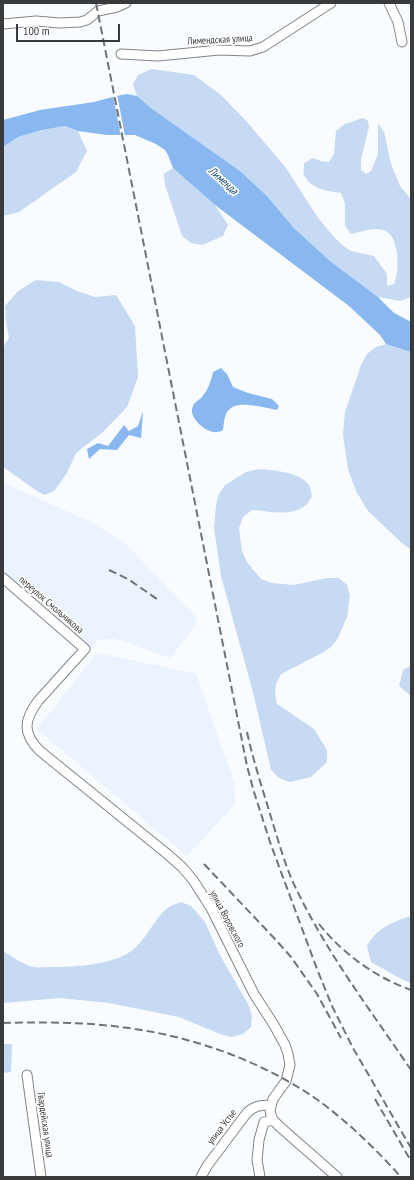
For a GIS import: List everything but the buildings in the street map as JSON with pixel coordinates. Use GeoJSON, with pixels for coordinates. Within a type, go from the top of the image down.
{"type":"FeatureCollection","features":[{"type":"Feature","properties":{"kind":"street"},"geometry":{"type":"LineString","coordinates":[[3,24],[36,21],[60,23],[80,22],[87,20],[98,11],[117,7],[126,3]]}},
{"type":"Feature","properties":{"kind":"street","name":"Лимендская улица"},"geometry":{"type":"LineString","coordinates":[[121,54],[158,56],[212,50],[254,50],[263,47],[331,3]]}},
{"type":"Feature","properties":{"kind":"street"},"geometry":{"type":"LineString","coordinates":[[389,3],[398,22],[402,42]]}},
{"type":"Feature","properties":{"kind":"street","name":"переулок Смольникова"},"geometry":{"type":"LineString","coordinates":[[3,578],[85,649]]}},
{"type":"Feature","properties":{"kind":"street","name":"улица Воровского"},"geometry":{"type":"LineString","coordinates":[[85,649],[32,709],[27,723],[28,736],[40,751],[182,867],[211,908],[254,994],[281,1036],[288,1054],[290,1065],[286,1081],[273,1099],[271,1105]]}},
{"type":"Feature","properties":{"kind":"street","name":"Гвардейская улица"},"geometry":{"type":"LineString","coordinates":[[27,1075],[41,1177]]}},
{"type":"Feature","properties":{"kind":"street"},"geometry":{"type":"LineString","coordinates":[[271,1105],[270,1110],[273,1120],[337,1177]]}},
{"type":"Feature","properties":{"kind":"street","name":"улица Устье"},"geometry":{"type":"LineString","coordinates":[[201,1177],[207,1166],[250,1109],[256,1106],[271,1105]]}},
{"type":"Feature","properties":{"kind":"street"},"geometry":{"type":"LineString","coordinates":[[260,1177],[257,1160],[259,1140],[264,1122],[273,1120]]}},
{"type":"Feature","properties":{"kind":"shaded area"},"geometry":{"type":"Polygon","coordinates":[[[152,69],[194,75],[221,95],[247,122],[286,168],[318,218],[334,237],[351,251],[374,256],[387,274],[387,286],[394,284],[398,267],[396,248],[391,236],[388,232],[379,229],[371,229],[351,234],[345,226],[345,204],[341,193],[325,190],[315,186],[307,180],[304,175],[304,163],[313,158],[329,162],[334,154],[336,131],[345,124],[363,118],[368,121],[369,127],[361,159],[361,170],[366,174],[371,171],[378,154],[378,123],[384,132],[391,164],[400,186],[411,199],[411,297],[400,301],[378,297],[330,261],[294,228],[267,196],[240,171],[151,108],[137,96],[133,84],[138,75],[152,69]]]}},
{"type":"Feature","properties":{"kind":"shaded area"},"geometry":{"type":"Polygon","coordinates":[[[65,126],[78,131],[87,151],[76,172],[19,212],[3,216],[3,147],[18,137],[42,130],[65,126]]]}},
{"type":"Feature","properties":{"kind":"shaded area"},"geometry":{"type":"Polygon","coordinates":[[[173,168],[215,205],[228,225],[223,236],[202,245],[191,243],[182,236],[165,185],[164,174],[173,168]]]}},
{"type":"Feature","properties":{"kind":"shaded area"},"geometry":{"type":"Polygon","coordinates":[[[36,280],[59,282],[77,291],[95,297],[116,295],[135,326],[138,377],[127,407],[103,432],[76,453],[67,473],[54,491],[44,495],[3,467],[3,348],[9,337],[5,306],[18,291],[36,280]]]}},
{"type":"Feature","properties":{"kind":"shaded area"},"geometry":{"type":"Polygon","coordinates":[[[386,344],[411,352],[411,550],[368,511],[356,491],[348,469],[343,435],[345,412],[361,365],[367,354],[376,347],[386,344]]]}},
{"type":"Feature","properties":{"kind":"shaded area"},"geometry":{"type":"Polygon","coordinates":[[[258,469],[287,473],[301,478],[310,487],[312,496],[305,506],[293,511],[279,512],[252,510],[243,517],[239,528],[242,551],[247,562],[261,579],[272,583],[294,585],[327,578],[339,578],[347,585],[350,596],[347,617],[338,638],[331,647],[281,674],[276,684],[275,694],[277,704],[314,729],[327,750],[327,762],[311,777],[290,782],[279,778],[271,770],[253,692],[221,576],[214,528],[216,505],[219,494],[225,485],[246,472],[258,469]]]}},
{"type":"Feature","properties":{"kind":"shaded area"},"geometry":{"type":"Polygon","coordinates":[[[3,483],[91,522],[128,546],[195,616],[197,621],[196,625],[170,658],[114,638],[98,640],[92,649],[3,573],[3,483]]]}},
{"type":"Feature","properties":{"kind":"shaded area"},"geometry":{"type":"Polygon","coordinates":[[[97,653],[196,674],[234,782],[236,803],[187,856],[37,729],[97,653]]]}},
{"type":"Feature","properties":{"kind":"shaded area"},"geometry":{"type":"Polygon","coordinates":[[[411,666],[411,696],[399,686],[403,670],[411,666]]]}},
{"type":"Feature","properties":{"kind":"shaded area"},"geometry":{"type":"Polygon","coordinates":[[[181,902],[191,906],[205,922],[220,955],[248,1004],[252,1015],[251,1027],[243,1034],[231,1037],[179,1017],[109,1003],[60,998],[3,1003],[3,951],[29,966],[35,967],[96,964],[119,958],[128,953],[141,942],[164,911],[170,906],[181,902]]]}},
{"type":"Feature","properties":{"kind":"shaded area"},"geometry":{"type":"Polygon","coordinates":[[[411,916],[411,983],[371,962],[367,946],[380,930],[411,916]]]}},
{"type":"Feature","properties":{"kind":"shaded area"},"geometry":{"type":"Polygon","coordinates":[[[3,1044],[12,1044],[11,1072],[3,1073],[3,1044]]]}},
{"type":"Feature","properties":{"kind":"water","name":"Лименда"},"geometry":{"type":"Polygon","coordinates":[[[127,94],[137,96],[151,108],[240,171],[267,196],[294,228],[330,261],[378,297],[394,313],[411,322],[411,352],[386,344],[380,335],[349,306],[215,205],[173,168],[165,150],[156,144],[135,135],[107,135],[78,131],[65,126],[42,130],[18,137],[3,147],[3,120],[40,110],[94,102],[127,94]]]}},
{"type":"Feature","properties":{"kind":"water"},"geometry":{"type":"Polygon","coordinates":[[[221,368],[227,374],[233,387],[248,393],[272,399],[279,406],[277,410],[252,405],[234,406],[227,413],[223,430],[213,432],[203,428],[195,420],[192,410],[193,406],[206,391],[213,372],[221,368]]]}},
{"type":"Feature","properties":{"kind":"water"},"geometry":{"type":"Polygon","coordinates":[[[143,411],[141,438],[129,435],[117,450],[100,449],[89,459],[87,449],[98,443],[108,446],[124,425],[129,431],[138,426],[143,411]]]}},
{"type":"Feature","properties":{"kind":"pier"},"geometry":{"type":"Polygon","coordinates":[[[117,94],[125,136],[121,137],[113,95],[117,94]]]}},
{"type":"Feature","properties":{"kind":"railway"},"geometry":{"type":"LineString","coordinates":[[96,3],[247,766],[254,792],[271,845],[332,1006],[353,1048],[411,1148]]}},
{"type":"Feature","properties":{"kind":"railway"},"geometry":{"type":"LineString","coordinates":[[109,570],[128,579],[157,599]]}},
{"type":"Feature","properties":{"kind":"railway"},"geometry":{"type":"LineString","coordinates":[[247,732],[283,856],[304,905],[332,954],[411,1070]]}},
{"type":"Feature","properties":{"kind":"railway"},"geometry":{"type":"LineString","coordinates":[[204,864],[291,957],[317,994],[341,1038]]}},
{"type":"Feature","properties":{"kind":"railway"},"geometry":{"type":"LineString","coordinates":[[319,924],[338,945],[360,963],[398,985],[411,990]]}},
{"type":"Feature","properties":{"kind":"railway"},"geometry":{"type":"LineString","coordinates":[[3,1023],[32,1022],[92,1024],[121,1027],[170,1036],[217,1049],[285,1079],[319,1101],[356,1132],[401,1177]]}},
{"type":"Feature","properties":{"kind":"railway"},"geometry":{"type":"LineString","coordinates":[[375,1099],[411,1161]]}}]}
